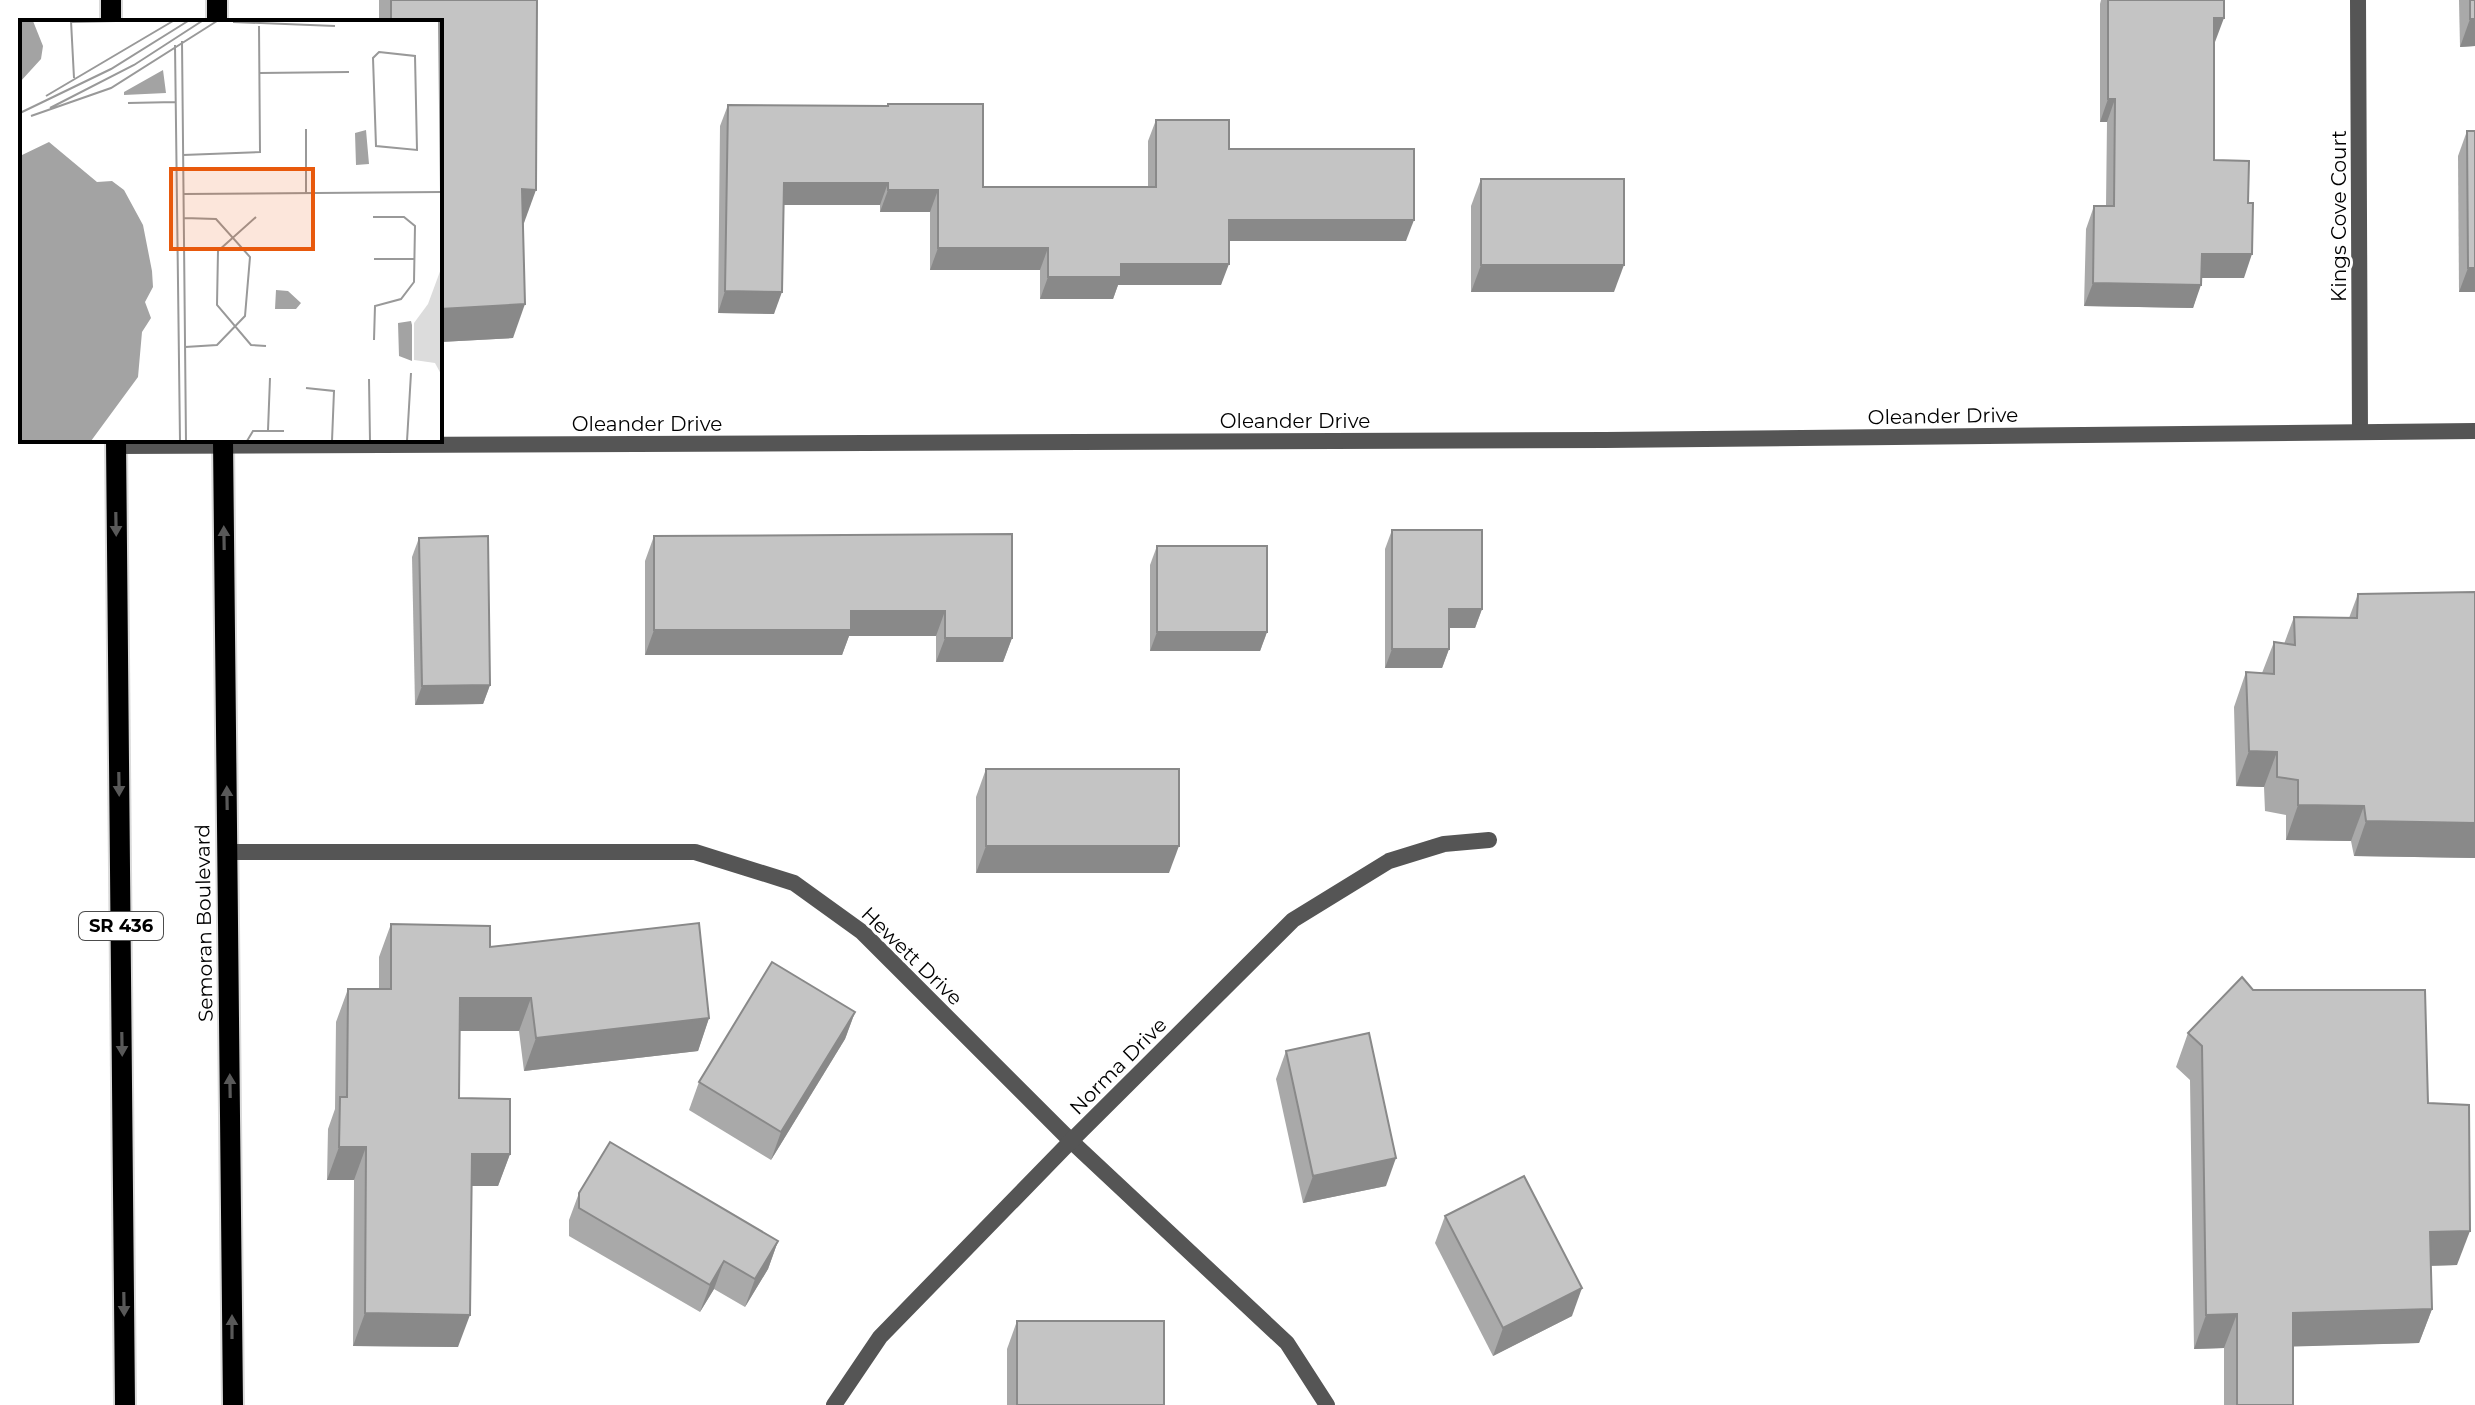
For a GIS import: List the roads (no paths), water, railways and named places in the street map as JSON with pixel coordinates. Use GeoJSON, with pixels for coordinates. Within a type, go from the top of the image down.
{"type":"FeatureCollection","features":[{"type":"Feature","properties":{"kind":"main road","name":"SR 436"},"geometry":{"type":"LineString","coordinates":[[116,443],[125,1405]]}},
{"type":"Feature","properties":{"kind":"main road","name":"Semoran Boulevard"},"geometry":{"type":"LineString","coordinates":[[223,443],[233,1405]]}},
{"type":"Feature","properties":{"kind":"street","name":"Kings Cove Court"},"geometry":{"type":"LineString","coordinates":[[2358,0],[2360,432]]}},
{"type":"Feature","properties":{"kind":"street","name":"Oleander Drive"},"geometry":{"type":"LineString","coordinates":[[116,443],[1605,440],[2475,431]]}},
{"type":"Feature","properties":{"kind":"street","name":"Norma Drive"},"geometry":{"type":"LineString","coordinates":[[834,1405],[880,1337],[1293,920],[1389,861],[1444,844],[1489,840]]}},
{"type":"Feature","properties":{"kind":"street","name":"Hewett Drive"},"geometry":{"type":"LineString","coordinates":[[227,852],[695,852],[794,883],[862,932],[1071,1141],[1287,1343],[1327,1405]]}}]}
